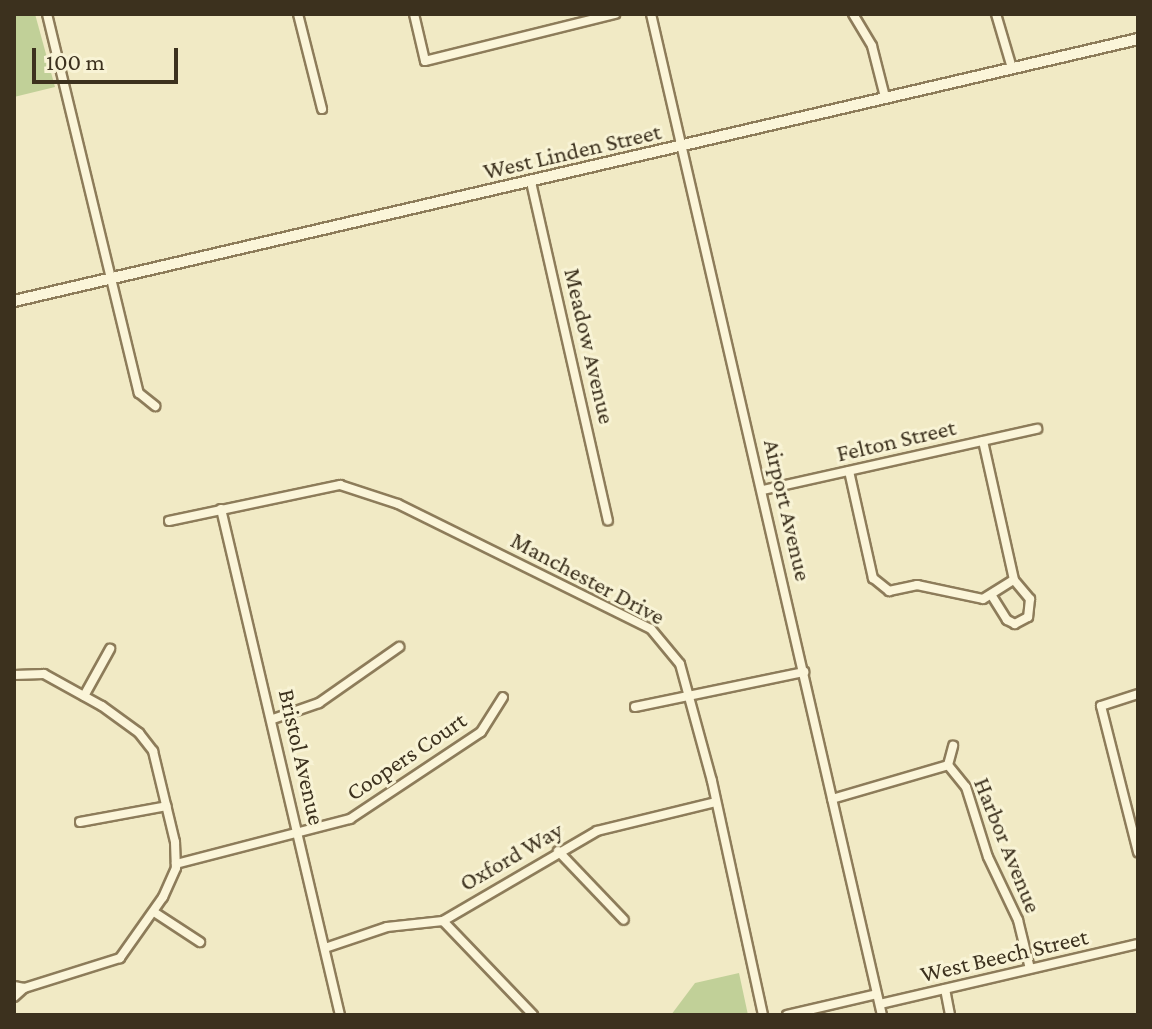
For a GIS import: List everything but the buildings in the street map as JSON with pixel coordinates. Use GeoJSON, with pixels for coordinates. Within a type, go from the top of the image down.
{"type":"FeatureCollection","features":[{"type":"Feature","properties":{"kind":"street"},"geometry":{"type":"LineString","coordinates":[[47,14],[114,278],[139,393],[155,406]]}},
{"type":"Feature","properties":{"kind":"street"},"geometry":{"type":"LineString","coordinates":[[298,14],[322,109]]}},
{"type":"Feature","properties":{"kind":"street"},"geometry":{"type":"LineString","coordinates":[[414,14],[425,61],[615,14]]}},
{"type":"Feature","properties":{"kind":"street","name":"Airport Avenue"},"geometry":{"type":"LineString","coordinates":[[651,14],[881,1011]]}},
{"type":"Feature","properties":{"kind":"street"},"geometry":{"type":"LineString","coordinates":[[853,14],[872,46],[885,97]]}},
{"type":"Feature","properties":{"kind":"street"},"geometry":{"type":"LineString","coordinates":[[996,14],[1012,68]]}},
{"type":"Feature","properties":{"kind":"street","name":"West Linden Street"},"geometry":{"type":"LineString","coordinates":[[14,301],[1138,39]]}},
{"type":"Feature","properties":{"kind":"street","name":"Meadow Avenue"},"geometry":{"type":"LineString","coordinates":[[531,182],[608,520]]}},
{"type":"Feature","properties":{"kind":"street","name":"Felton Street"},"geometry":{"type":"LineString","coordinates":[[763,490],[1037,429]]}},
{"type":"Feature","properties":{"kind":"street"},"geometry":{"type":"LineString","coordinates":[[983,441],[1014,580],[1030,599],[1022,622],[1007,620],[992,596]]}},
{"type":"Feature","properties":{"kind":"street"},"geometry":{"type":"LineString","coordinates":[[849,471],[873,578],[889,591],[917,585],[983,599],[1014,580]]}},
{"type":"Feature","properties":{"kind":"street","name":"Manchester Drive"},"geometry":{"type":"LineString","coordinates":[[169,521],[340,485],[398,504],[651,629],[673,649],[688,695],[716,802],[763,1015]]}},
{"type":"Feature","properties":{"kind":"street","name":"Bristol Avenue"},"geometry":{"type":"LineString","coordinates":[[221,509],[328,947],[340,1015]]}},
{"type":"Feature","properties":{"kind":"street"},"geometry":{"type":"LineString","coordinates":[[273,719],[319,703],[399,647]]}},
{"type":"Feature","properties":{"kind":"street"},"geometry":{"type":"LineString","coordinates":[[84,696],[110,649]]}},
{"type":"Feature","properties":{"kind":"street"},"geometry":{"type":"LineString","coordinates":[[635,707],[804,672]]}},
{"type":"Feature","properties":{"kind":"street"},"geometry":{"type":"LineString","coordinates":[[14,675],[44,674],[84,696],[139,733],[153,751],[167,806],[176,864],[154,912],[133,944],[111,965],[19,987],[14,997]]}},
{"type":"Feature","properties":{"kind":"street"},"geometry":{"type":"LineString","coordinates":[[1138,694],[1101,706],[1138,852]]}},
{"type":"Feature","properties":{"kind":"street","name":"Coopers Court"},"geometry":{"type":"LineString","coordinates":[[176,864],[300,835],[350,819],[481,732],[503,697]]}},
{"type":"Feature","properties":{"kind":"street"},"geometry":{"type":"LineString","coordinates":[[948,765],[953,746]]}},
{"type":"Feature","properties":{"kind":"street","name":"Harbor Avenue"},"geometry":{"type":"LineString","coordinates":[[832,799],[948,765],[966,787],[988,857],[1018,920],[1030,969]]}},
{"type":"Feature","properties":{"kind":"street","name":"Oxford Way"},"geometry":{"type":"LineString","coordinates":[[328,947],[387,927],[443,921],[558,851],[597,831],[716,802]]}},
{"type":"Feature","properties":{"kind":"street"},"geometry":{"type":"LineString","coordinates":[[80,822],[167,806]]}},
{"type":"Feature","properties":{"kind":"street"},"geometry":{"type":"LineString","coordinates":[[558,851],[624,920]]}},
{"type":"Feature","properties":{"kind":"street"},"geometry":{"type":"LineString","coordinates":[[154,912],[200,942]]}},
{"type":"Feature","properties":{"kind":"street"},"geometry":{"type":"LineString","coordinates":[[443,921],[533,1015]]}},
{"type":"Feature","properties":{"kind":"street","name":"West Beech Street"},"geometry":{"type":"LineString","coordinates":[[869,1015],[945,989],[1138,944]]}},
{"type":"Feature","properties":{"kind":"street"},"geometry":{"type":"LineString","coordinates":[[945,989],[950,1015]]}},
{"type":"Feature","properties":{"kind":"street"},"geometry":{"type":"LineString","coordinates":[[787,1015],[877,994]]}},
{"type":"Feature","properties":{"kind":"green space"},"geometry":{"type":"Polygon","coordinates":[[[14,14],[35,14],[55,87],[14,97],[14,14]]]}},
{"type":"Feature","properties":{"kind":"green space"},"geometry":{"type":"Polygon","coordinates":[[[739,973],[748,1015],[671,1015],[695,983],[739,973]]]}}]}
